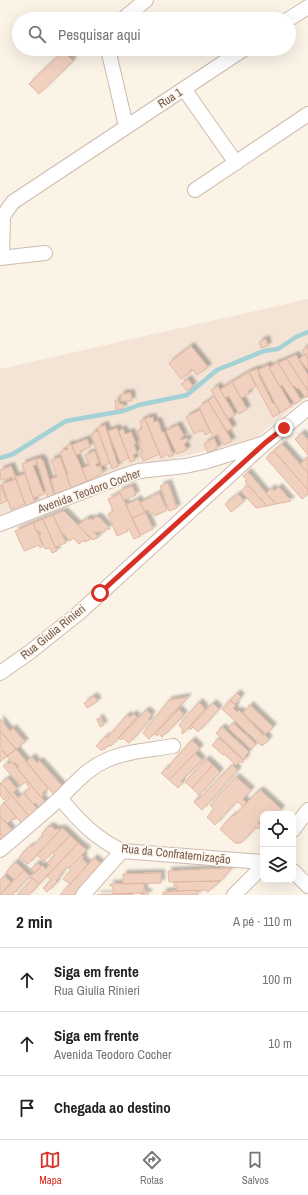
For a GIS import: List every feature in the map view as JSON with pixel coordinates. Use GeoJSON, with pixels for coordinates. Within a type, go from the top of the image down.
{"type":"FeatureCollection","features":[{"type":"Feature","properties":{"kind":"street"},"geometry":{"type":"LineString","coordinates":[[132,12],[146,0]]}},
{"type":"Feature","properties":{"kind":"street"},"geometry":{"type":"LineString","coordinates":[[296,15],[308,7]]}},
{"type":"Feature","properties":{"kind":"street"},"geometry":{"type":"LineString","coordinates":[[110,56],[126,126]]}},
{"type":"Feature","properties":{"kind":"street","name":"Rua 1"},"geometry":{"type":"LineString","coordinates":[[1,258],[3,216],[10,206],[22,196],[97,147],[126,126],[234,56]]}},
{"type":"Feature","properties":{"kind":"street"},"geometry":{"type":"LineString","coordinates":[[184,89],[236,163]]}},
{"type":"Feature","properties":{"kind":"street"},"geometry":{"type":"LineString","coordinates":[[195,190],[308,114]]}},
{"type":"Feature","properties":{"kind":"street"},"geometry":{"type":"LineString","coordinates":[[1,258],[45,253]]}},
{"type":"Feature","properties":{"kind":"street","name":"Avenida Teodoro Cocher"},"geometry":{"type":"LineString","coordinates":[[0,524],[139,471],[185,466],[221,457],[265,443],[308,408]]}},
{"type":"Feature","properties":{"kind":"street","name":"Rua Giulia Rinieri"},"geometry":{"type":"LineString","coordinates":[[0,674],[80,612],[265,443]]}},
{"type":"Feature","properties":{"kind":"street"},"geometry":{"type":"LineString","coordinates":[[221,457],[233,473]]}},
{"type":"Feature","properties":{"kind":"street"},"geometry":{"type":"LineString","coordinates":[[0,850],[60,798],[94,766],[108,759],[127,754],[173,746]]}},
{"type":"Feature","properties":{"kind":"street","name":"Rua da Confraternização"},"geometry":{"type":"LineString","coordinates":[[60,798],[79,821],[92,833],[107,844],[122,851],[260,862]]}},
{"type":"Feature","properties":{"kind":"street"},"geometry":{"type":"LineString","coordinates":[[296,826],[308,810]]}},
{"type":"Feature","properties":{"kind":"street"},"geometry":{"type":"LineString","coordinates":[[83,895],[122,851]]}},
{"type":"Feature","properties":{"kind":"street"},"geometry":{"type":"LineString","coordinates":[[234,895],[260,869]]}},
{"type":"Feature","properties":{"kind":"street"},"geometry":{"type":"LineString","coordinates":[[296,874],[308,886]]}},
{"type":"Feature","properties":{"kind":"shaded area"},"geometry":{"type":"Polygon","coordinates":[[[308,299],[308,395],[253,440],[108,474],[0,516],[0,369],[308,299]]]}},
{"type":"Feature","properties":{"kind":"building"},"geometry":{"type":"Polygon","coordinates":[[[58,56],[68,56],[73,61],[39,94],[29,84],[58,56]]]}},
{"type":"Feature","properties":{"kind":"building"},"geometry":{"type":"Polygon","coordinates":[[[266,339],[268,346],[261,348],[259,342],[266,339]]]}},
{"type":"Feature","properties":{"kind":"building"},"geometry":{"type":"Polygon","coordinates":[[[191,346],[208,367],[197,375],[192,369],[181,379],[169,363],[191,346]]]}},
{"type":"Feature","properties":{"kind":"building"},"geometry":{"type":"Polygon","coordinates":[[[308,347],[308,359],[302,350],[308,347]]]}},
{"type":"Feature","properties":{"kind":"building"},"geometry":{"type":"Polygon","coordinates":[[[305,354],[308,359],[308,370],[299,359],[305,354]]]}},
{"type":"Feature","properties":{"kind":"building"},"geometry":{"type":"Polygon","coordinates":[[[296,355],[308,375],[308,391],[287,359],[296,355]]]}},
{"type":"Feature","properties":{"kind":"building"},"geometry":{"type":"Polygon","coordinates":[[[287,359],[308,391],[308,396],[306,398],[299,388],[297,389],[295,386],[293,387],[278,363],[287,359]]]}},
{"type":"Feature","properties":{"kind":"building"},"geometry":{"type":"Polygon","coordinates":[[[278,362],[301,400],[295,404],[282,385],[280,387],[269,368],[278,362]]]}},
{"type":"Feature","properties":{"kind":"building"},"geometry":{"type":"Polygon","coordinates":[[[268,365],[291,406],[280,413],[258,370],[268,365]]]}},
{"type":"Feature","properties":{"kind":"building"},"geometry":{"type":"Polygon","coordinates":[[[257,369],[273,404],[275,403],[280,413],[273,417],[249,372],[257,369]]]}},
{"type":"Feature","properties":{"kind":"building"},"geometry":{"type":"Polygon","coordinates":[[[249,372],[256,386],[248,391],[249,394],[241,398],[232,382],[249,372]]]}},
{"type":"Feature","properties":{"kind":"building"},"geometry":{"type":"Polygon","coordinates":[[[188,379],[193,386],[187,391],[181,384],[188,379]]]}},
{"type":"Feature","properties":{"kind":"building"},"geometry":{"type":"Polygon","coordinates":[[[232,382],[247,409],[239,414],[229,396],[225,398],[220,390],[232,382]]]}},
{"type":"Feature","properties":{"kind":"building"},"geometry":{"type":"Polygon","coordinates":[[[218,386],[235,415],[228,419],[211,390],[218,386]]]}},
{"type":"Feature","properties":{"kind":"building"},"geometry":{"type":"Polygon","coordinates":[[[131,393],[132,401],[121,401],[121,394],[131,393]]]}},
{"type":"Feature","properties":{"kind":"building"},"geometry":{"type":"Polygon","coordinates":[[[214,396],[233,428],[227,431],[208,401],[214,396]]]}},
{"type":"Feature","properties":{"kind":"building"},"geometry":{"type":"Polygon","coordinates":[[[115,400],[118,400],[119,404],[123,404],[123,409],[116,409],[115,400]]]}},
{"type":"Feature","properties":{"kind":"building"},"geometry":{"type":"Polygon","coordinates":[[[208,401],[232,441],[224,445],[218,434],[213,437],[199,407],[208,401]]]}},
{"type":"Feature","properties":{"kind":"building"},"geometry":{"type":"Polygon","coordinates":[[[200,410],[210,432],[205,435],[204,431],[202,432],[201,430],[194,434],[186,417],[200,410]]]}},
{"type":"Feature","properties":{"kind":"building"},"geometry":{"type":"Polygon","coordinates":[[[153,417],[154,422],[158,421],[173,455],[169,457],[168,454],[161,458],[145,419],[153,417]]]}},
{"type":"Feature","properties":{"kind":"building"},"geometry":{"type":"Polygon","coordinates":[[[145,419],[160,454],[143,461],[140,453],[143,452],[139,444],[141,443],[137,431],[142,429],[140,421],[145,419]]]}},
{"type":"Feature","properties":{"kind":"building"},"geometry":{"type":"Polygon","coordinates":[[[105,425],[118,466],[112,469],[97,428],[105,425]]]}},
{"type":"Feature","properties":{"kind":"building"},"geometry":{"type":"Polygon","coordinates":[[[178,425],[184,436],[180,439],[187,438],[188,441],[184,444],[187,450],[177,454],[166,431],[178,425]]]}},
{"type":"Feature","properties":{"kind":"building"},"geometry":{"type":"Polygon","coordinates":[[[117,428],[129,458],[120,462],[108,431],[117,428]]]}},
{"type":"Feature","properties":{"kind":"building"},"geometry":{"type":"Polygon","coordinates":[[[123,429],[125,434],[131,432],[136,444],[134,445],[137,453],[133,455],[135,460],[130,462],[119,431],[123,429]]]}},
{"type":"Feature","properties":{"kind":"building"},"geometry":{"type":"Polygon","coordinates":[[[98,431],[110,463],[102,466],[91,434],[98,431]]]}},
{"type":"Feature","properties":{"kind":"building"},"geometry":{"type":"Polygon","coordinates":[[[302,433],[308,440],[308,455],[295,439],[302,433]]]}},
{"type":"Feature","properties":{"kind":"building"},"geometry":{"type":"Polygon","coordinates":[[[214,438],[218,448],[208,453],[204,444],[214,438]]]}},
{"type":"Feature","properties":{"kind":"building"},"geometry":{"type":"Polygon","coordinates":[[[87,439],[90,447],[80,451],[81,453],[76,455],[72,445],[87,439]]]}},
{"type":"Feature","properties":{"kind":"building"},"geometry":{"type":"Polygon","coordinates":[[[71,444],[87,481],[71,488],[66,474],[68,474],[60,452],[68,449],[66,446],[71,444]]]}},
{"type":"Feature","properties":{"kind":"building"},"geometry":{"type":"Polygon","coordinates":[[[282,444],[308,473],[308,490],[274,451],[282,444]]]}},
{"type":"Feature","properties":{"kind":"building"},"geometry":{"type":"Polygon","coordinates":[[[95,451],[99,463],[96,464],[97,467],[100,465],[103,473],[87,481],[82,469],[89,465],[85,455],[95,451]]]}},
{"type":"Feature","properties":{"kind":"building"},"geometry":{"type":"Polygon","coordinates":[[[274,451],[308,490],[308,494],[302,499],[266,458],[274,451]]]}},
{"type":"Feature","properties":{"kind":"building"},"geometry":{"type":"Polygon","coordinates":[[[60,457],[71,488],[55,494],[51,479],[57,477],[51,460],[60,457]]]}},
{"type":"Feature","properties":{"kind":"building"},"geometry":{"type":"Polygon","coordinates":[[[308,457],[308,473],[300,464],[308,457]]]}},
{"type":"Feature","properties":{"kind":"building"},"geometry":{"type":"Polygon","coordinates":[[[41,458],[42,461],[43,460],[54,495],[48,498],[36,459],[41,458]]]}},
{"type":"Feature","properties":{"kind":"building"},"geometry":{"type":"Polygon","coordinates":[[[36,459],[37,464],[33,466],[44,494],[33,498],[22,464],[36,459]]]}},
{"type":"Feature","properties":{"kind":"building"},"geometry":{"type":"Polygon","coordinates":[[[11,466],[16,479],[13,480],[12,477],[1,480],[0,470],[11,466]]]}},
{"type":"Feature","properties":{"kind":"building"},"geometry":{"type":"Polygon","coordinates":[[[248,472],[276,504],[267,506],[248,485],[245,481],[247,480],[243,476],[248,472]]]}},
{"type":"Feature","properties":{"kind":"building"},"geometry":{"type":"Polygon","coordinates":[[[25,474],[35,502],[26,506],[15,477],[25,474]]]}},
{"type":"Feature","properties":{"kind":"building"},"geometry":{"type":"Polygon","coordinates":[[[16,479],[25,504],[11,510],[2,484],[16,479]]]}},
{"type":"Feature","properties":{"kind":"building"},"geometry":{"type":"Polygon","coordinates":[[[168,483],[177,508],[169,511],[160,486],[168,483]]]}},
{"type":"Feature","properties":{"kind":"building"},"geometry":{"type":"Polygon","coordinates":[[[1,485],[7,501],[0,504],[0,486],[1,485]]]}},
{"type":"Feature","properties":{"kind":"building"},"geometry":{"type":"Polygon","coordinates":[[[248,485],[267,506],[256,508],[241,491],[248,485]]]}},
{"type":"Feature","properties":{"kind":"building"},"geometry":{"type":"Polygon","coordinates":[[[132,486],[136,495],[124,500],[119,491],[132,486]]]}},
{"type":"Feature","properties":{"kind":"building"},"geometry":{"type":"Polygon","coordinates":[[[279,487],[291,501],[276,504],[266,493],[272,488],[274,491],[279,487]]]}},
{"type":"Feature","properties":{"kind":"building"},"geometry":{"type":"Polygon","coordinates":[[[120,493],[141,536],[134,539],[129,529],[127,530],[128,531],[117,536],[108,514],[113,511],[108,499],[120,493]]]}},
{"type":"Feature","properties":{"kind":"building"},"geometry":{"type":"Polygon","coordinates":[[[159,493],[167,510],[155,516],[153,513],[150,514],[148,510],[144,511],[140,503],[159,493]]]}},
{"type":"Feature","properties":{"kind":"building"},"geometry":{"type":"Polygon","coordinates":[[[238,494],[244,501],[231,512],[225,504],[238,494]]]}},
{"type":"Feature","properties":{"kind":"building"},"geometry":{"type":"Polygon","coordinates":[[[138,499],[145,512],[132,518],[126,505],[138,499]]]}},
{"type":"Feature","properties":{"kind":"building"},"geometry":{"type":"Polygon","coordinates":[[[64,511],[91,539],[85,542],[84,540],[79,544],[73,538],[70,541],[63,533],[62,534],[53,515],[64,511]]]}},
{"type":"Feature","properties":{"kind":"building"},"geometry":{"type":"Polygon","coordinates":[[[145,512],[153,529],[140,535],[132,519],[145,512]]]}},
{"type":"Feature","properties":{"kind":"building"},"geometry":{"type":"Polygon","coordinates":[[[53,515],[66,543],[55,547],[43,519],[53,515]]]}},
{"type":"Feature","properties":{"kind":"building"},"geometry":{"type":"Polygon","coordinates":[[[96,516],[98,518],[99,517],[110,529],[105,529],[105,532],[93,532],[99,537],[93,540],[78,525],[88,518],[89,520],[91,518],[93,520],[96,516]]]}},
{"type":"Feature","properties":{"kind":"building"},"geometry":{"type":"Polygon","coordinates":[[[43,519],[57,551],[52,553],[50,548],[45,549],[39,535],[41,534],[39,531],[36,531],[33,523],[43,519]]]}},
{"type":"Feature","properties":{"kind":"building"},"geometry":{"type":"Polygon","coordinates":[[[33,523],[43,546],[40,548],[39,545],[24,551],[15,531],[33,523]]]}},
{"type":"Feature","properties":{"kind":"building"},"geometry":{"type":"Polygon","coordinates":[[[237,693],[241,697],[235,704],[231,700],[237,693]]]}},
{"type":"Feature","properties":{"kind":"building"},"geometry":{"type":"Polygon","coordinates":[[[94,696],[98,701],[87,708],[84,703],[94,696]]]}},
{"type":"Feature","properties":{"kind":"building"},"geometry":{"type":"Polygon","coordinates":[[[188,697],[149,739],[143,733],[169,700],[188,697]]]}},
{"type":"Feature","properties":{"kind":"building"},"geometry":{"type":"Polygon","coordinates":[[[230,700],[236,706],[233,708],[237,712],[239,710],[263,735],[264,734],[269,739],[262,746],[222,709],[230,700]]]}},
{"type":"Feature","properties":{"kind":"building"},"geometry":{"type":"Polygon","coordinates":[[[199,702],[205,709],[183,734],[181,732],[183,730],[179,725],[199,702]]]}},
{"type":"Feature","properties":{"kind":"building"},"geometry":{"type":"Polygon","coordinates":[[[213,703],[219,709],[198,732],[193,727],[191,729],[189,728],[213,703]]]}},
{"type":"Feature","properties":{"kind":"building"},"geometry":{"type":"Polygon","coordinates":[[[250,705],[273,727],[266,734],[243,713],[250,705]]]}},
{"type":"Feature","properties":{"kind":"building"},"geometry":{"type":"Polygon","coordinates":[[[179,709],[184,715],[162,737],[159,734],[157,736],[155,734],[179,709]]]}},
{"type":"Feature","properties":{"kind":"building"},"geometry":{"type":"Polygon","coordinates":[[[146,710],[152,715],[148,719],[150,720],[129,743],[123,738],[121,740],[119,738],[146,710]]]}},
{"type":"Feature","properties":{"kind":"building"},"geometry":{"type":"Polygon","coordinates":[[[133,714],[137,717],[111,746],[109,745],[105,749],[101,750],[96,746],[106,736],[107,738],[127,715],[130,717],[133,714]]]}},
{"type":"Feature","properties":{"kind":"building"},"geometry":{"type":"Polygon","coordinates":[[[100,718],[104,725],[100,727],[97,719],[100,718]]]}},
{"type":"Feature","properties":{"kind":"building"},"geometry":{"type":"Polygon","coordinates":[[[0,719],[10,731],[13,728],[25,742],[16,749],[0,731],[0,719]]]}},
{"type":"Feature","properties":{"kind":"building"},"geometry":{"type":"Polygon","coordinates":[[[233,723],[256,744],[251,749],[228,728],[233,723]]]}},
{"type":"Feature","properties":{"kind":"building"},"geometry":{"type":"Polygon","coordinates":[[[222,727],[249,752],[245,756],[246,758],[244,760],[216,733],[222,727]]]}},
{"type":"Feature","properties":{"kind":"building"},"geometry":{"type":"Polygon","coordinates":[[[0,731],[16,749],[7,756],[0,748],[0,731]]]}},
{"type":"Feature","properties":{"kind":"building"},"geometry":{"type":"Polygon","coordinates":[[[219,738],[244,761],[242,763],[240,761],[236,765],[212,745],[219,738]]]}},
{"type":"Feature","properties":{"kind":"building"},"geometry":{"type":"Polygon","coordinates":[[[192,740],[200,748],[169,780],[161,773],[166,768],[168,769],[171,765],[170,764],[192,740]]]}},
{"type":"Feature","properties":{"kind":"building"},"geometry":{"type":"Polygon","coordinates":[[[16,749],[48,788],[42,793],[44,795],[41,797],[17,768],[19,767],[14,762],[12,763],[7,756],[16,749]]]}},
{"type":"Feature","properties":{"kind":"building"},"geometry":{"type":"Polygon","coordinates":[[[2,750],[7,756],[0,762],[0,752],[2,750]]]}},
{"type":"Feature","properties":{"kind":"building"},"geometry":{"type":"Polygon","coordinates":[[[195,753],[202,760],[181,781],[182,783],[178,788],[169,780],[195,753]]]}},
{"type":"Feature","properties":{"kind":"building"},"geometry":{"type":"Polygon","coordinates":[[[32,757],[37,763],[40,761],[64,788],[55,796],[26,762],[32,757]]]}},
{"type":"Feature","properties":{"kind":"building"},"geometry":{"type":"Polygon","coordinates":[[[206,759],[213,765],[192,788],[185,782],[206,759]]]}},
{"type":"Feature","properties":{"kind":"building"},"geometry":{"type":"Polygon","coordinates":[[[8,762],[9,764],[12,762],[46,803],[40,808],[36,803],[33,804],[24,793],[30,788],[25,782],[21,786],[3,766],[8,762]]]}},
{"type":"Feature","properties":{"kind":"building"},"geometry":{"type":"Polygon","coordinates":[[[213,765],[220,772],[199,795],[192,788],[213,765]]]}},
{"type":"Feature","properties":{"kind":"building"},"geometry":{"type":"Polygon","coordinates":[[[232,765],[238,770],[202,810],[194,802],[197,798],[199,799],[232,765]]]}},
{"type":"Feature","properties":{"kind":"building"},"geometry":{"type":"Polygon","coordinates":[[[236,777],[251,790],[243,799],[247,803],[243,807],[237,801],[215,825],[207,817],[214,809],[210,805],[236,777]]]}},
{"type":"Feature","properties":{"kind":"building"},"geometry":{"type":"Polygon","coordinates":[[[8,778],[17,789],[13,792],[18,798],[24,793],[38,810],[29,816],[1,783],[8,778]]]}},
{"type":"Feature","properties":{"kind":"building"},"geometry":{"type":"Polygon","coordinates":[[[1,783],[29,816],[21,823],[4,803],[10,798],[8,796],[4,800],[0,795],[1,783]]]}},
{"type":"Feature","properties":{"kind":"building"},"geometry":{"type":"Polygon","coordinates":[[[260,790],[281,809],[279,811],[260,811],[260,820],[258,823],[260,827],[258,829],[256,827],[241,843],[235,843],[220,829],[260,790]]]}},
{"type":"Feature","properties":{"kind":"building"},"geometry":{"type":"Polygon","coordinates":[[[4,803],[17,818],[14,820],[13,818],[7,824],[0,816],[0,807],[4,803]]]}},
{"type":"Feature","properties":{"kind":"building"},"geometry":{"type":"Polygon","coordinates":[[[0,816],[12,830],[4,837],[0,833],[0,816]]]}},
{"type":"Feature","properties":{"kind":"building"},"geometry":{"type":"Polygon","coordinates":[[[49,826],[56,830],[58,828],[60,830],[28,864],[19,857],[30,846],[32,847],[49,826]]]}},
{"type":"Feature","properties":{"kind":"building"},"geometry":{"type":"Polygon","coordinates":[[[62,828],[70,835],[44,861],[37,855],[62,828]]]}},
{"type":"Feature","properties":{"kind":"building"},"geometry":{"type":"Polygon","coordinates":[[[0,833],[4,837],[0,841],[0,833]]]}},
{"type":"Feature","properties":{"kind":"building"},"geometry":{"type":"Polygon","coordinates":[[[70,835],[78,843],[39,884],[31,877],[42,865],[46,869],[49,865],[47,863],[55,855],[53,853],[70,835]]]}},
{"type":"Feature","properties":{"kind":"building"},"geometry":{"type":"Polygon","coordinates":[[[78,843],[87,850],[69,868],[67,867],[56,881],[57,882],[47,892],[43,888],[51,880],[47,876],[78,843]]]}},
{"type":"Feature","properties":{"kind":"building"},"geometry":{"type":"Polygon","coordinates":[[[82,855],[84,857],[82,859],[88,864],[70,884],[63,879],[71,870],[69,868],[82,855]]]}},
{"type":"Feature","properties":{"kind":"building"},"geometry":{"type":"Polygon","coordinates":[[[94,858],[104,866],[76,895],[60,895],[94,858]]]}},
{"type":"Feature","properties":{"kind":"building"},"geometry":{"type":"Polygon","coordinates":[[[15,862],[24,870],[14,880],[6,872],[15,862]]]}},
{"type":"Feature","properties":{"kind":"building"},"geometry":{"type":"Polygon","coordinates":[[[37,863],[41,866],[35,873],[31,869],[37,863]]]}},
{"type":"Feature","properties":{"kind":"building"},"geometry":{"type":"Polygon","coordinates":[[[230,868],[230,870],[220,881],[169,882],[168,871],[230,868]]]}},
{"type":"Feature","properties":{"kind":"building"},"geometry":{"type":"Polygon","coordinates":[[[24,870],[31,877],[29,879],[28,878],[13,894],[14,895],[0,895],[24,870]]]}},
{"type":"Feature","properties":{"kind":"building"},"geometry":{"type":"Polygon","coordinates":[[[161,873],[161,883],[123,884],[123,874],[161,873]]]}},
{"type":"Feature","properties":{"kind":"building"},"geometry":{"type":"Polygon","coordinates":[[[4,876],[11,882],[0,895],[0,880],[4,876]]]}},
{"type":"Feature","properties":{"kind":"building"},"geometry":{"type":"Polygon","coordinates":[[[33,878],[39,884],[29,895],[17,895],[33,878]]]}},
{"type":"Feature","properties":{"kind":"building"},"geometry":{"type":"Polygon","coordinates":[[[220,881],[208,892],[205,890],[177,891],[177,886],[174,886],[174,882],[220,881]]]}},
{"type":"Feature","properties":{"kind":"building"},"geometry":{"type":"Polygon","coordinates":[[[144,883],[144,893],[113,894],[113,886],[110,886],[110,884],[144,883]]]}},
{"type":"Feature","properties":{"kind":"building"},"geometry":{"type":"Polygon","coordinates":[[[197,890],[198,895],[163,895],[163,892],[197,890]]]}},
{"type":"Feature","properties":{"kind":"building"},"geometry":{"type":"Polygon","coordinates":[[[148,892],[148,895],[141,895],[141,893],[148,892]]]}},
{"type":"Feature","properties":{"kind":"building"},"geometry":{"type":"Polygon","coordinates":[[[133,893],[133,895],[97,895],[133,893]]]}},
{"type":"Feature","properties":{"kind":"waterway"},"geometry":{"type":"LineString","coordinates":[[0,458],[13,454],[66,421],[123,411],[139,405],[187,395],[217,370],[264,351],[278,349],[296,337],[308,332]]}},
{"type":"Feature","properties":{"kind":"route"},"geometry":{"type":"LineString","coordinates":[[100,593],[265,443],[284,428]]}}]}
